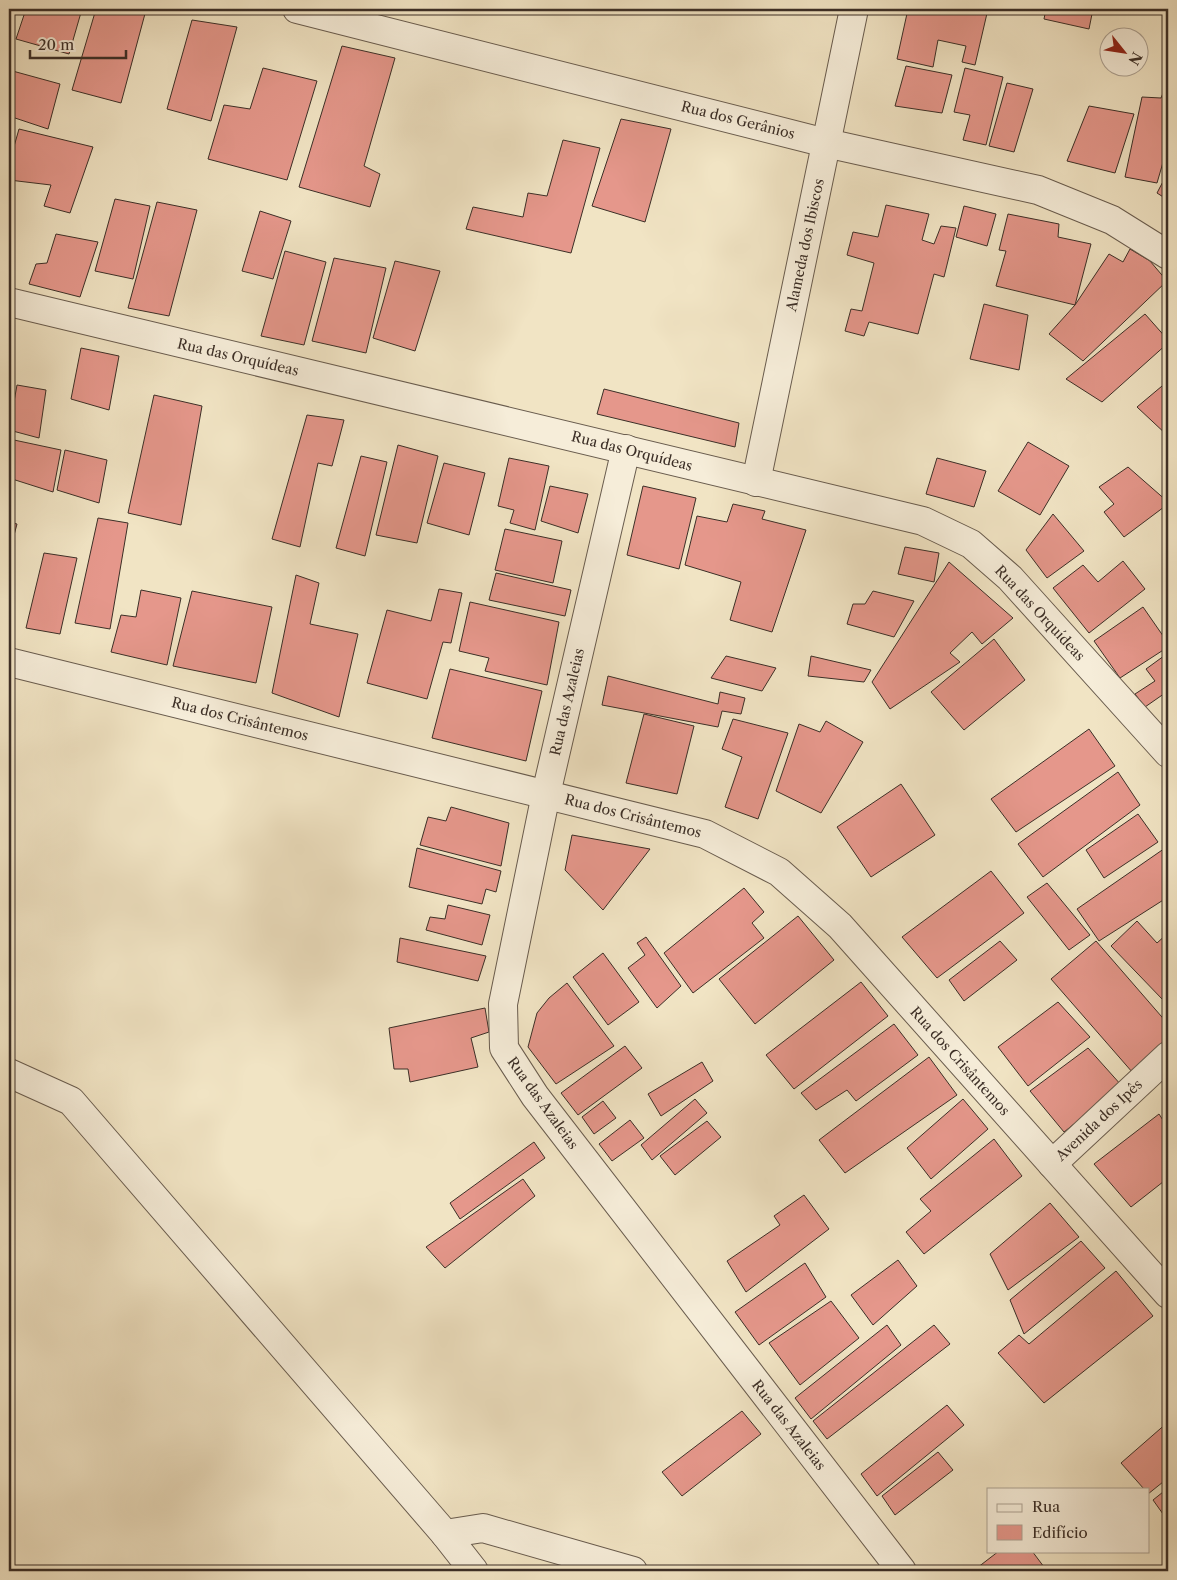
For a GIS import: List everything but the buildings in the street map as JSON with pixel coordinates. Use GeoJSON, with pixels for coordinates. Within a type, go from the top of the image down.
{"type":"FeatureCollection","features":[{"type":"Feature","properties":{"kind":"street","name":"Rua dos Gerânios"},"geometry":{"type":"LineString","coordinates":[[297,9],[826,143],[1038,190],[1112,220],[1168,255]]}},
{"type":"Feature","properties":{"kind":"street","name":"Alameda dos Ibiscos"},"geometry":{"type":"LineString","coordinates":[[756,482],[854,9]]}},
{"type":"Feature","properties":{"kind":"street","name":"Rua das Orquídeas"},"geometry":{"type":"LineString","coordinates":[[9,302],[923,521],[971,544],[1010,578],[1168,753]]}},
{"type":"Feature","properties":{"kind":"street","name":"Rua das Azaleias"},"geometry":{"type":"LineString","coordinates":[[626,449],[546,794],[503,1004],[504,1048],[535,1096],[902,1571]]}},
{"type":"Feature","properties":{"kind":"street","name":"Rua dos Crisântemos"},"geometry":{"type":"LineString","coordinates":[[9,662],[705,834],[779,872],[840,926],[1168,1294]]}},
{"type":"Feature","properties":{"kind":"street","name":"Avenida dos Ipês"},"geometry":{"type":"LineString","coordinates":[[1052,1164],[1168,1056]]}},
{"type":"Feature","properties":{"kind":"street"},"geometry":{"type":"LineString","coordinates":[[9,1073],[71,1101],[445,1534],[474,1571]]}},
{"type":"Feature","properties":{"kind":"street"},"geometry":{"type":"LineString","coordinates":[[445,1534],[483,1528],[633,1571]]}}]}
